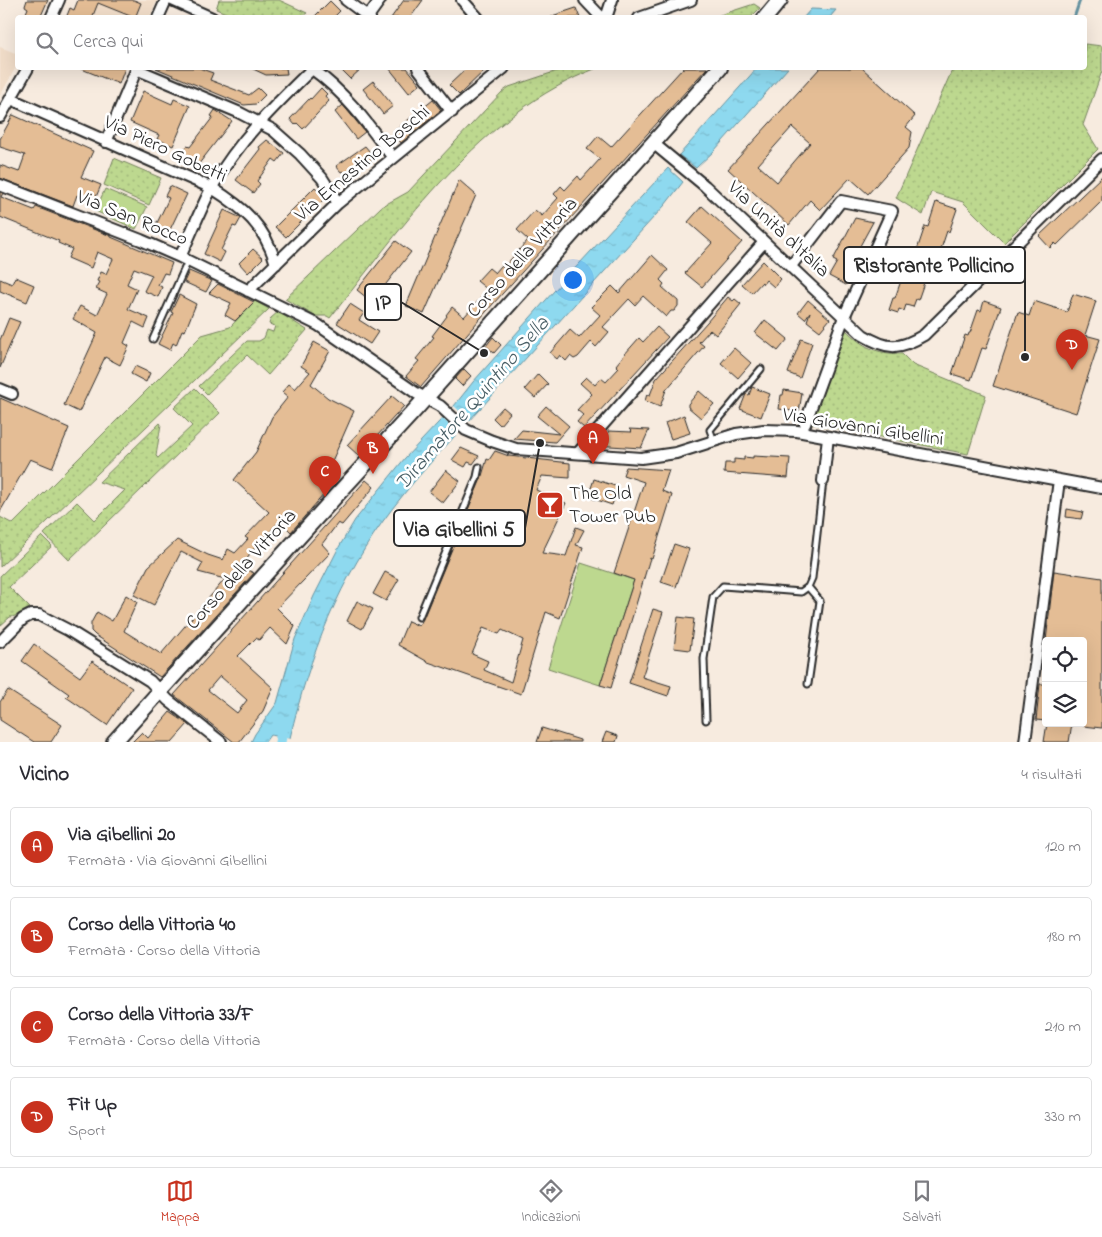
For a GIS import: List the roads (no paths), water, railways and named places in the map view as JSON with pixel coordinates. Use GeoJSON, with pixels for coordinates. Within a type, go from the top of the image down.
{"type":"FeatureCollection","features":[{"type":"Feature","properties":{"kind":"main road"},"geometry":{"type":"LineString","coordinates":[[768,15],[780,0]]}},
{"type":"Feature","properties":{"kind":"main road","name":"Corso della Vittoria"},"geometry":{"type":"LineString","coordinates":[[114,742],[718,70]]}},
{"type":"Feature","properties":{"kind":"street"},"geometry":{"type":"LineString","coordinates":[[52,15],[59,0]]}},
{"type":"Feature","properties":{"kind":"street"},"geometry":{"type":"LineString","coordinates":[[159,15],[166,0]]}},
{"type":"Feature","properties":{"kind":"street"},"geometry":{"type":"LineString","coordinates":[[172,0],[205,15]]}},
{"type":"Feature","properties":{"kind":"street"},"geometry":{"type":"LineString","coordinates":[[346,0],[365,15]]}},
{"type":"Feature","properties":{"kind":"street"},"geometry":{"type":"LineString","coordinates":[[369,15],[380,0]]}},
{"type":"Feature","properties":{"kind":"street"},"geometry":{"type":"LineString","coordinates":[[462,0],[475,15]]}},
{"type":"Feature","properties":{"kind":"street"},"geometry":{"type":"LineString","coordinates":[[585,0],[601,15]]}},
{"type":"Feature","properties":{"kind":"street"},"geometry":{"type":"LineString","coordinates":[[605,15],[612,0]]}},
{"type":"Feature","properties":{"kind":"street"},"geometry":{"type":"LineString","coordinates":[[648,15],[691,0]]}},
{"type":"Feature","properties":{"kind":"street"},"geometry":{"type":"LineString","coordinates":[[0,117],[27,70]]}},
{"type":"Feature","properties":{"kind":"street"},"geometry":{"type":"LineString","coordinates":[[106,142],[136,70]]}},
{"type":"Feature","properties":{"kind":"street"},"geometry":{"type":"LineString","coordinates":[[142,70],[238,112],[273,130],[300,154],[322,178],[338,203]]}},
{"type":"Feature","properties":{"kind":"street"},"geometry":{"type":"LineString","coordinates":[[184,259],[212,188],[235,151],[258,122],[310,70]]}},
{"type":"Feature","properties":{"kind":"street"},"geometry":{"type":"LineString","coordinates":[[315,70],[327,79],[356,108],[393,158]]}},
{"type":"Feature","properties":{"kind":"street"},"geometry":{"type":"LineString","coordinates":[[420,70],[452,112]]}},
{"type":"Feature","properties":{"kind":"street","name":"Via Ernestino Boschi"},"geometry":{"type":"LineString","coordinates":[[248,291],[338,203],[502,70]]}},
{"type":"Feature","properties":{"kind":"street","name":"Via Piero Gobetti"},"geometry":{"type":"LineString","coordinates":[[11,99],[212,188],[236,203],[253,220],[271,246],[276,264]]}},
{"type":"Feature","properties":{"kind":"street","name":"Via Unità d'Italia"},"geometry":{"type":"LineString","coordinates":[[653,143],[705,186],[863,335],[878,344],[894,347],[908,345],[924,335],[1102,159]]}},
{"type":"Feature","properties":{"kind":"street","name":"Via San Rocco"},"geometry":{"type":"LineString","coordinates":[[0,185],[141,240],[318,325],[425,398]]}},
{"type":"Feature","properties":{"kind":"street"},"geometry":{"type":"LineString","coordinates":[[792,266],[841,201],[892,211],[844,317],[805,424]]}},
{"type":"Feature","properties":{"kind":"street"},"geometry":{"type":"LineString","coordinates":[[578,453],[764,242]]}},
{"type":"Feature","properties":{"kind":"street"},"geometry":{"type":"LineString","coordinates":[[0,389],[12,394]]}},
{"type":"Feature","properties":{"kind":"street","name":"Via Giovanni Gibellini"},"geometry":{"type":"LineString","coordinates":[[425,398],[440,406],[463,428],[492,441],[516,448],[641,458],[658,457],[736,434],[764,430],[797,431],[1102,488]]}},
{"type":"Feature","properties":{"kind":"street"},"geometry":{"type":"LineString","coordinates":[[823,481],[828,437]]}},
{"type":"Feature","properties":{"kind":"street"},"geometry":{"type":"LineString","coordinates":[[1024,742],[1059,480]]}},
{"type":"Feature","properties":{"kind":"street"},"geometry":{"type":"LineString","coordinates":[[0,642],[24,619],[31,615],[39,615],[68,630],[150,682],[221,742]]}},
{"type":"Feature","properties":{"kind":"lane"},"geometry":{"type":"LineString","coordinates":[[152,339],[184,259]]}},
{"type":"Feature","properties":{"kind":"lane"},"geometry":{"type":"LineString","coordinates":[[714,442],[710,430],[761,369]]}},
{"type":"Feature","properties":{"kind":"lane"},"geometry":{"type":"LineString","coordinates":[[419,617],[477,477],[479,467]]}},
{"type":"Feature","properties":{"kind":"lane"},"geometry":{"type":"LineString","coordinates":[[706,720],[704,659],[713,597],[717,590],[723,586],[801,592],[808,587],[812,578],[823,481]]}},
{"type":"Feature","properties":{"kind":"lane"},"geometry":{"type":"LineString","coordinates":[[808,587],[820,601],[808,684]]}},
{"type":"Feature","properties":{"kind":"water"},"geometry":{"type":"Polygon","coordinates":[[[811,9],[836,10],[832,15],[806,15],[811,9]]]}},
{"type":"Feature","properties":{"kind":"water"},"geometry":{"type":"Polygon","coordinates":[[[755,70],[786,70],[714,151],[696,168],[679,155],[755,70]]]}},
{"type":"Feature","properties":{"kind":"water"},"geometry":{"type":"Polygon","coordinates":[[[668,168],[683,182],[665,205],[431,462],[373,535],[342,590],[317,647],[290,738],[270,735],[265,742],[251,742],[277,703],[295,639],[314,596],[355,520],[405,458],[454,406],[554,291],[668,168]]]}},
{"type":"Feature","properties":{"kind":"waterway"},"geometry":{"type":"LineString","coordinates":[[1075,15],[1080,0]]}},
{"type":"Feature","properties":{"kind":"waterway","name":"Diramatore Quintino Sella"},"geometry":{"type":"LineString","coordinates":[[280,742],[284,722]]}},
{"type":"Feature","properties":{"kind":"place","name":"IP"},"geometry":{"type":"Point","coordinates":[484,353]}},
{"type":"Feature","properties":{"kind":"place","name":"Ristorante Pollicino"},"geometry":{"type":"Point","coordinates":[1025,357]}},
{"type":"Feature","properties":{"kind":"place","name":"Fit Up"},"geometry":{"type":"Point","coordinates":[1072,370]}},
{"type":"Feature","properties":{"kind":"place","name":"Via Gibellini 5"},"geometry":{"type":"Point","coordinates":[540,443]}},
{"type":"Feature","properties":{"kind":"place","name":"Via Gibellini 20"},"geometry":{"type":"Point","coordinates":[593,464]}},
{"type":"Feature","properties":{"kind":"place","name":"Corso della Vittoria 40"},"geometry":{"type":"Point","coordinates":[373,474]}},
{"type":"Feature","properties":{"kind":"place","name":"Corso della Vittoria 33/F"},"geometry":{"type":"Point","coordinates":[325,497]}},
{"type":"Feature","properties":{"kind":"place","name":"The Old Tower Pub"},"geometry":{"type":"Point","coordinates":[550,505]}}]}
